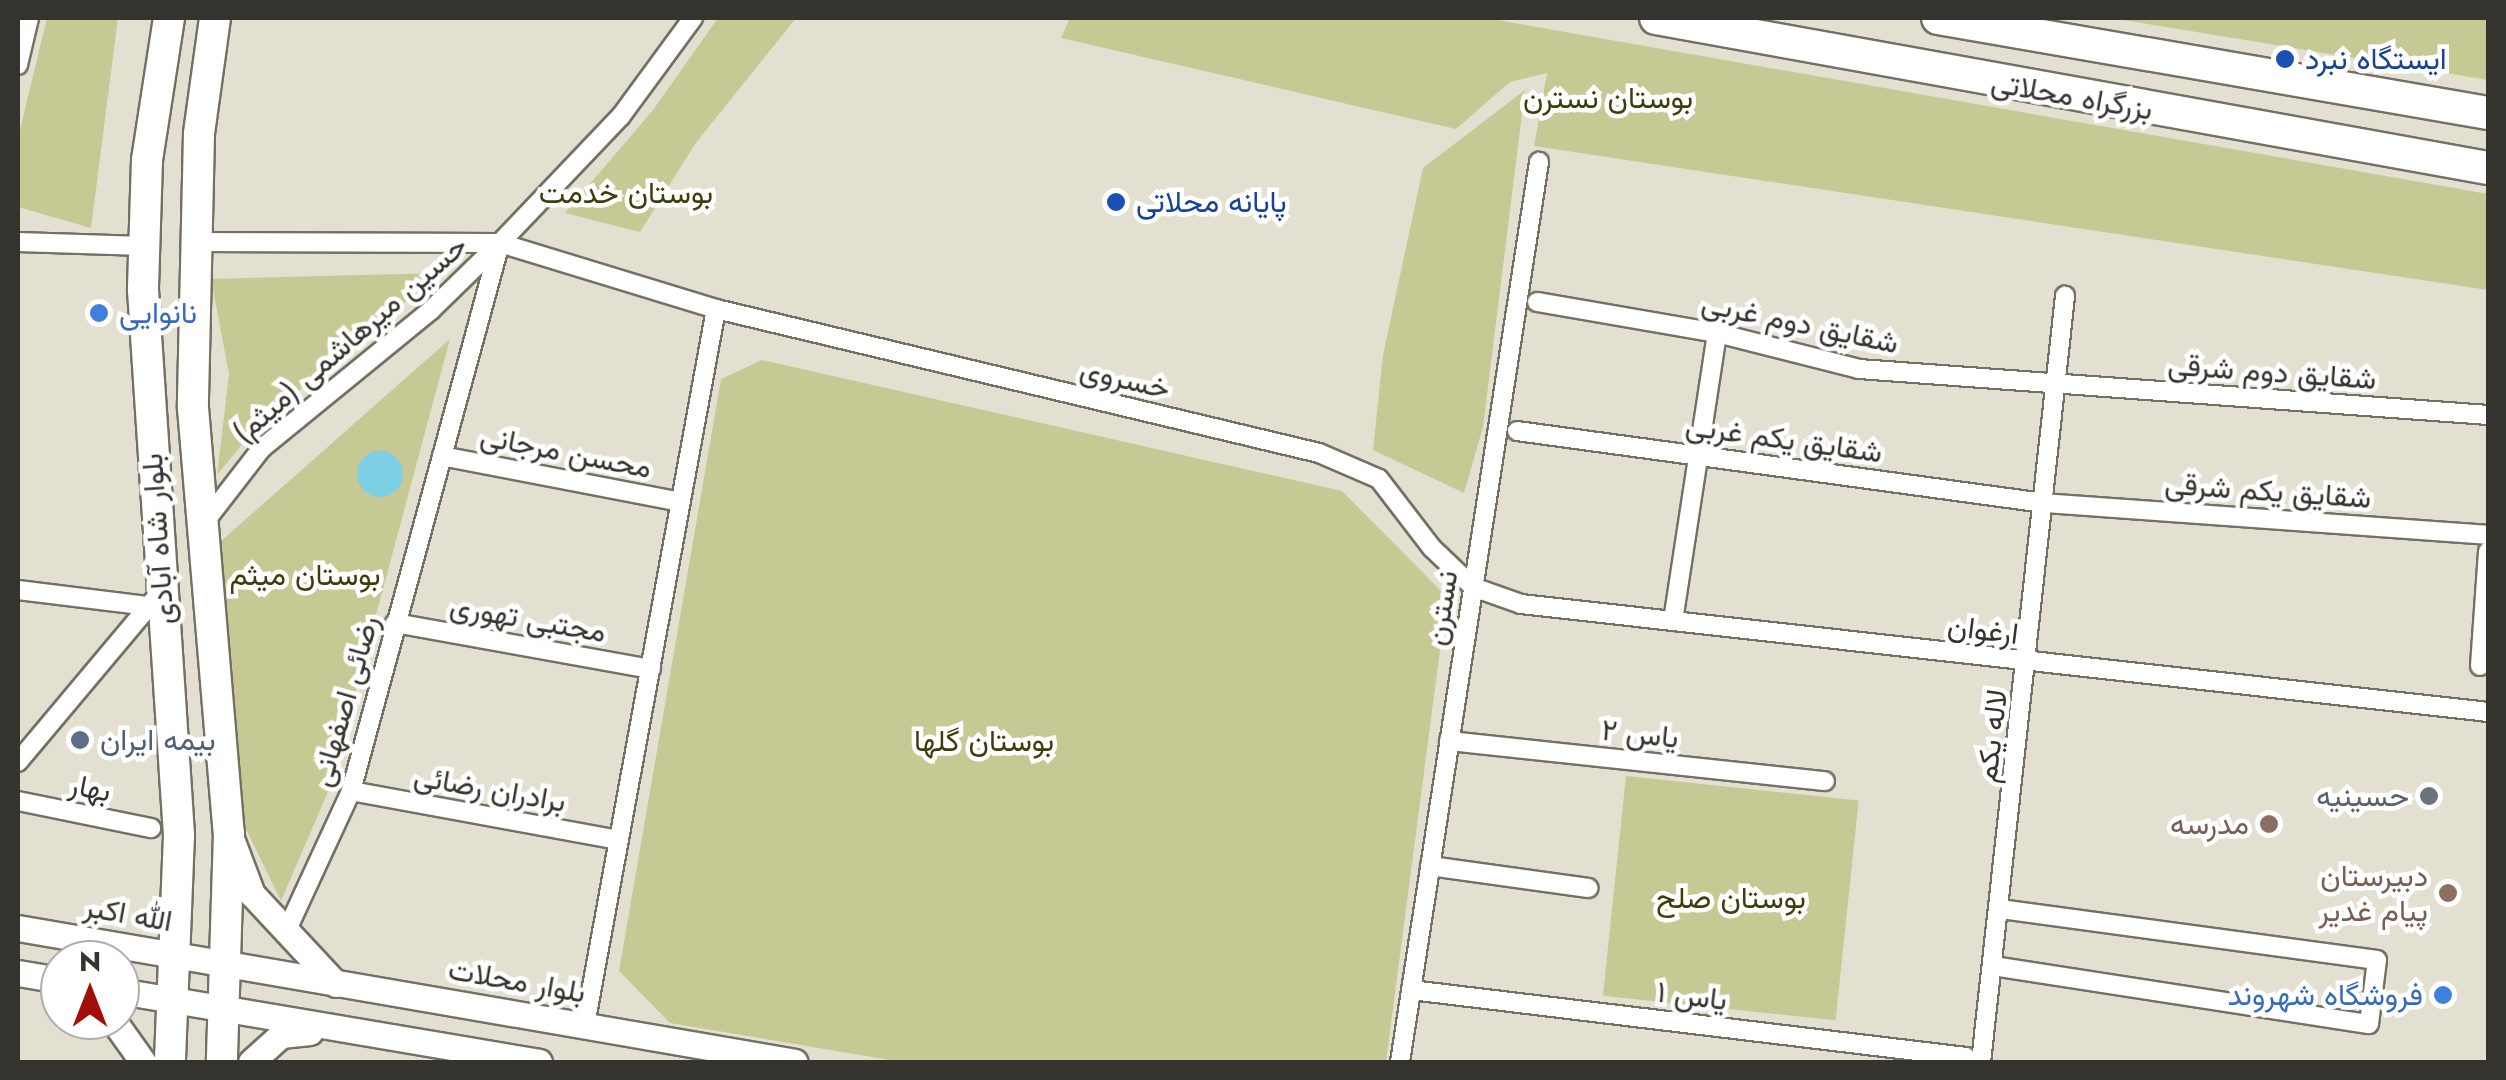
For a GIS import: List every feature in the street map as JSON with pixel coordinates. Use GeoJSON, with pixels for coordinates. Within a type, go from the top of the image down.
{"type":"FeatureCollection","features":[{"type":"Feature","properties":{"kind":"highway","name":"بزرگراه محلاتی"},"geometry":{"type":"LineString","coordinates":[[1656,18],[1732,25],[2488,168]]}},
{"type":"Feature","properties":{"kind":"highway","name":"بزرگراه محلاتی"},"geometry":{"type":"LineString","coordinates":[[1938,18],[2488,113]]}},
{"type":"Feature","properties":{"kind":"main road","name":"بلوار شاه آبادی"},"geometry":{"type":"LineString","coordinates":[[169,18],[147,160],[144,246],[156,597],[180,835],[176,1000],[170,1062]]}},
{"type":"Feature","properties":{"kind":"main road","name":"بلوار شاه آبادی"},"geometry":{"type":"LineString","coordinates":[[216,18],[199,134],[192,408],[229,833],[228,964],[222,1062]]}},
{"type":"Feature","properties":{"kind":"main road"},"geometry":{"type":"LineString","coordinates":[[229,833],[252,894],[285,934],[336,984]]}},
{"type":"Feature","properties":{"kind":"main road","name":"الله اکبر"},"geometry":{"type":"LineString","coordinates":[[18,928],[228,964]]}},
{"type":"Feature","properties":{"kind":"main road","name":"بلوار محلات"},"geometry":{"type":"LineString","coordinates":[[228,964],[795,1062]]}},
{"type":"Feature","properties":{"kind":"main road"},"geometry":{"type":"LineString","coordinates":[[140,994],[540,1062]]}},
{"type":"Feature","properties":{"kind":"main road"},"geometry":{"type":"LineString","coordinates":[[251,1062],[281,1035],[339,1028]]}},
{"type":"Feature","properties":{"kind":"main road"},"geometry":{"type":"LineString","coordinates":[[127,1040],[143,1062]]}},
{"type":"Feature","properties":{"kind":"street"},"geometry":{"type":"LineString","coordinates":[[19,52],[30,18]]}},
{"type":"Feature","properties":{"kind":"street","name":"حسین میرهاشمی (میثم)"},"geometry":{"type":"LineString","coordinates":[[203,524],[262,448],[431,310],[500,244],[621,116],[693,18]]}},
{"type":"Feature","properties":{"kind":"street","name":"نسترن"},"geometry":{"type":"LineString","coordinates":[[1400,1062],[1539,162]]}},
{"type":"Feature","properties":{"kind":"street"},"geometry":{"type":"LineString","coordinates":[[18,242],[144,246]]}},
{"type":"Feature","properties":{"kind":"street","name":"خسروی"},"geometry":{"type":"LineString","coordinates":[[194,242],[500,244],[716,309],[1319,453],[1379,479],[1432,548],[1473,586]]}},
{"type":"Feature","properties":{"kind":"street","name":"رضائی اصفهانی"},"geometry":{"type":"LineString","coordinates":[[285,934],[351,792],[500,244]]}},
{"type":"Feature","properties":{"kind":"street","name":"لاله یکم"},"geometry":{"type":"LineString","coordinates":[[1974,1060],[1999,909],[2028,663],[2052,384],[2066,296]]}},
{"type":"Feature","properties":{"kind":"street","name":"شقایق دوم غربی"},"geometry":{"type":"LineString","coordinates":[[1537,302],[1717,332],[1859,369],[2052,384]]}},
{"type":"Feature","properties":{"kind":"street"},"geometry":{"type":"LineString","coordinates":[[585,1025],[716,309]]}},
{"type":"Feature","properties":{"kind":"street"},"geometry":{"type":"LineString","coordinates":[[1674,621],[1717,332]]}},
{"type":"Feature","properties":{"kind":"street","name":"شقایق دوم شرقی"},"geometry":{"type":"LineString","coordinates":[[2052,384],[2488,415]]}},
{"type":"Feature","properties":{"kind":"street","name":"شقایق یکم غربی"},"geometry":{"type":"LineString","coordinates":[[1517,431],[2044,503]]}},
{"type":"Feature","properties":{"kind":"street","name":"محسن مرجانی"},"geometry":{"type":"LineString","coordinates":[[442,456],[681,502]]}},
{"type":"Feature","properties":{"kind":"street","name":"شقایق یکم شرقی"},"geometry":{"type":"LineString","coordinates":[[2044,503],[2488,535]]}},
{"type":"Feature","properties":{"kind":"street"},"geometry":{"type":"LineString","coordinates":[[2480,666],[2488,552]]}},
{"type":"Feature","properties":{"kind":"street","name":"ارغوان"},"geometry":{"type":"LineString","coordinates":[[1473,586],[1520,604],[2488,712]]}},
{"type":"Feature","properties":{"kind":"street"},"geometry":{"type":"LineString","coordinates":[[18,590],[156,597]]}},
{"type":"Feature","properties":{"kind":"street"},"geometry":{"type":"LineString","coordinates":[[18,762],[156,597]]}},
{"type":"Feature","properties":{"kind":"street","name":"مجتبی تهوری"},"geometry":{"type":"LineString","coordinates":[[395,623],[650,669]]}},
{"type":"Feature","properties":{"kind":"street","name":"یاس ۲"},"geometry":{"type":"LineString","coordinates":[[1449,741],[1825,781]]}},
{"type":"Feature","properties":{"kind":"street","name":"برادران رضائی"},"geometry":{"type":"LineString","coordinates":[[351,792],[619,840]]}},
{"type":"Feature","properties":{"kind":"street","name":"بهار"},"geometry":{"type":"LineString","coordinates":[[18,801],[151,828]]}},
{"type":"Feature","properties":{"kind":"street"},"geometry":{"type":"LineString","coordinates":[[1430,866],[1588,888]]}},
{"type":"Feature","properties":{"kind":"street"},"geometry":{"type":"LineString","coordinates":[[1992,966],[2369,1024],[2376,960],[1999,909]]}},
{"type":"Feature","properties":{"kind":"street","name":"یاس ۱"},"geometry":{"type":"LineString","coordinates":[[1411,990],[1974,1060]]}},
{"type":"Feature","properties":{"kind":"green space"},"geometry":{"type":"Polygon","coordinates":[[[47,18],[118,18],[91,228],[18,207],[18,138],[47,18]]]}},
{"type":"Feature","properties":{"kind":"green space","name":"بوستان خدمت"},"geometry":{"type":"Polygon","coordinates":[[[718,18],[796,18],[695,144],[640,232],[565,213],[653,110],[718,18]]]}},
{"type":"Feature","properties":{"kind":"green space","name":"بوستان نسترن"},"geometry":{"type":"Polygon","coordinates":[[[1070,18],[1486,18],[2488,194],[2488,290],[1534,146],[1547,73],[1510,82],[1456,129],[1061,38],[1070,18]]]}},
{"type":"Feature","properties":{"kind":"green space"},"geometry":{"type":"Polygon","coordinates":[[[2111,18],[2488,18],[2488,80],[2111,18]]]}},
{"type":"Feature","properties":{"kind":"green space"},"geometry":{"type":"Polygon","coordinates":[[[1525,90],[1483,427],[1464,493],[1373,450],[1383,355],[1423,168],[1525,90]]]}},
{"type":"Feature","properties":{"kind":"green space"},"geometry":{"type":"Polygon","coordinates":[[[440,273],[257,426],[217,475],[229,374],[211,279],[440,273]]]}},
{"type":"Feature","properties":{"kind":"green space","name":"بوستان میثم"},"geometry":{"type":"Polygon","coordinates":[[[450,339],[330,787],[281,901],[243,823],[220,542],[450,339]]]}},
{"type":"Feature","properties":{"kind":"green space","name":"بوستان گلها"},"geometry":{"type":"Polygon","coordinates":[[[762,360],[1342,491],[1447,597],[1386,1062],[902,1062],[670,1023],[619,971],[721,379],[762,360]]]}},
{"type":"Feature","properties":{"kind":"green space","name":"بوستان صلح"},"geometry":{"type":"Polygon","coordinates":[[[1626,776],[1859,800],[1836,1020],[1603,996],[1626,776]]]}},
{"type":"Feature","properties":{"kind":"water"},"geometry":{"type":"Polygon","coordinates":[[[380,451],[396,458],[403,474],[396,490],[380,497],[364,490],[357,474],[364,458],[380,451]]]}},
{"type":"Feature","properties":{"kind":"place","name":"ایستگاه نبرد"},"geometry":{"type":"Point","coordinates":[2285,59]}},
{"type":"Feature","properties":{"kind":"place","name":"پایانه محلاتی"},"geometry":{"type":"Point","coordinates":[1116,202]}},
{"type":"Feature","properties":{"kind":"place","name":"نانوایی"},"geometry":{"type":"Point","coordinates":[99,313]}},
{"type":"Feature","properties":{"kind":"place","name":"بیمه ایران"},"geometry":{"type":"Point","coordinates":[80,740]}},
{"type":"Feature","properties":{"kind":"place","name":"حسینیه"},"geometry":{"type":"Point","coordinates":[2429,796]}},
{"type":"Feature","properties":{"kind":"place","name":"مدرسه"},"geometry":{"type":"Point","coordinates":[2269,824]}},
{"type":"Feature","properties":{"kind":"place","name":"دبیرستان پیام غدیر"},"geometry":{"type":"Point","coordinates":[2448,893]}},
{"type":"Feature","properties":{"kind":"place","name":"فروشگاه شهروند"},"geometry":{"type":"Point","coordinates":[2443,995]}}]}
